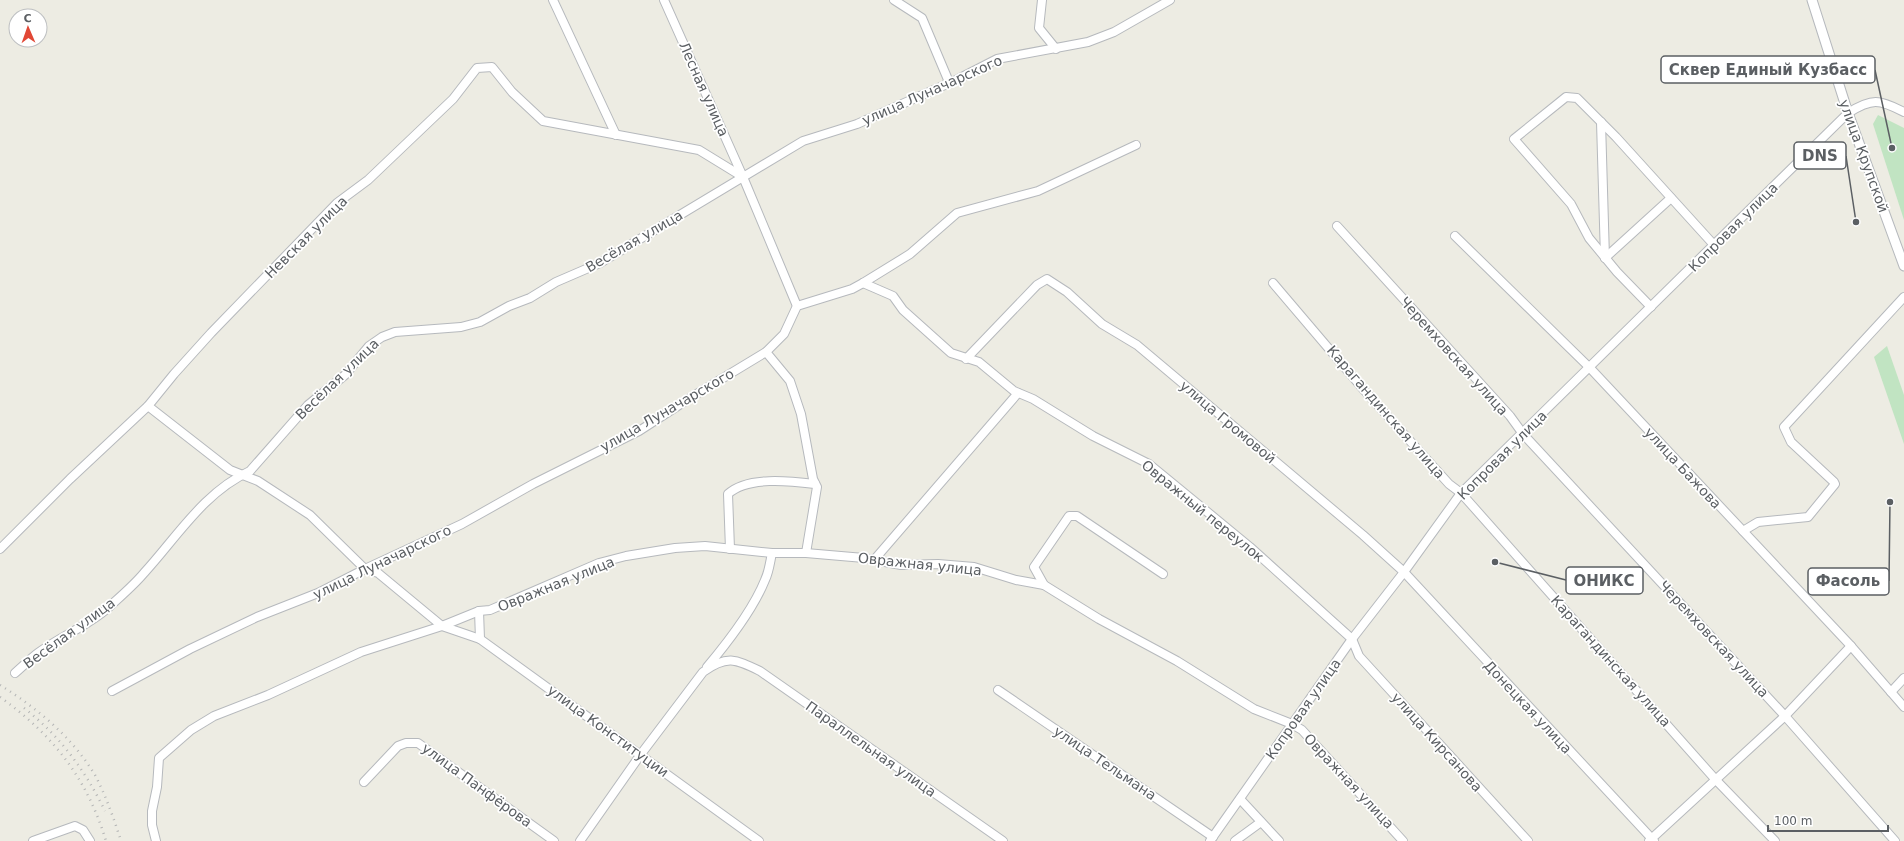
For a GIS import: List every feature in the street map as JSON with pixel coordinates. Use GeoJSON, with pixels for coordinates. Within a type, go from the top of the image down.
{"type":"FeatureCollection","features":[{"type":"Feature","properties":{"kind":"street"},"geometry":{"type":"LineString","coordinates":[[553,0],[616,135],[699,150],[744,177]]}},
{"type":"Feature","properties":{"kind":"street","name":"Лесная улица"},"geometry":{"type":"LineString","coordinates":[[664,0],[744,177],[797,306]]}},
{"type":"Feature","properties":{"kind":"street"},"geometry":{"type":"LineString","coordinates":[[894,0],[922,18],[949,82]]}},
{"type":"Feature","properties":{"kind":"street"},"geometry":{"type":"LineString","coordinates":[[1042,0],[1039,28],[1056,49]]}},
{"type":"Feature","properties":{"kind":"street","name":"улица Луначарского"},"geometry":{"type":"LineString","coordinates":[[744,177],[779,154],[803,141],[857,124],[997,59],[1088,42],[1114,32],[1170,0]]}},
{"type":"Feature","properties":{"kind":"street","name":"улица Крупской"},"geometry":{"type":"LineString","coordinates":[[1812,0],[1848,113],[1904,266]]}},
{"type":"Feature","properties":{"kind":"street","name":"Невская улица"},"geometry":{"type":"LineString","coordinates":[[0,549],[70,479],[148,406],[174,374],[211,333],[337,203],[368,180],[453,99],[478,68],[492,67],[512,92],[543,121],[616,135]]}},
{"type":"Feature","properties":{"kind":"street"},"geometry":{"type":"LineString","coordinates":[[1652,307],[1605,258],[1589,238],[1571,204],[1514,138],[1566,97],[1577,98],[1714,245]]}},
{"type":"Feature","properties":{"kind":"street","name":"Копровая улица"},"geometry":{"type":"LineString","coordinates":[[1212,839],[1352,639],[1404,572],[1461,493],[1523,434],[1848,113],[1863,104],[1885,102],[1904,112]]}},
{"type":"Feature","properties":{"kind":"street"},"geometry":{"type":"LineString","coordinates":[[1601,122],[1605,258]]}},
{"type":"Feature","properties":{"kind":"street"},"geometry":{"type":"LineString","coordinates":[[797,306],[852,289],[863,283],[910,254],[957,213],[1038,191],[1136,145]]}},
{"type":"Feature","properties":{"kind":"street","name":"Весёлая улица"},"geometry":{"type":"LineString","coordinates":[[15,673],[39,653],[85,625],[108,608],[144,574],[188,521],[215,494],[250,471],[308,405],[345,375],[369,346],[382,337],[395,332],[461,327],[480,322],[509,306],[530,298],[556,282],[600,263],[744,177]]}},
{"type":"Feature","properties":{"kind":"street"},"geometry":{"type":"LineString","coordinates":[[1605,258],[1671,198]]}},
{"type":"Feature","properties":{"kind":"street","name":"Черемховская улица"},"geometry":{"type":"LineString","coordinates":[[1337,226],[1510,416],[1523,434],[1785,716],[1895,841]]}},
{"type":"Feature","properties":{"kind":"street","name":"улица Бажова"},"geometry":{"type":"LineString","coordinates":[[1455,236],[1590,368],[1851,646],[1904,707]]}},
{"type":"Feature","properties":{"kind":"street","name":"улица Громовой"},"geometry":{"type":"LineString","coordinates":[[966,359],[1036,285],[1047,279],[1067,292],[1102,324],[1137,345],[1363,535],[1404,572]]}},
{"type":"Feature","properties":{"kind":"street","name":"Овражный переулок"},"geometry":{"type":"LineString","coordinates":[[863,283],[893,296],[903,310],[952,353],[966,359],[979,362],[1016,392],[1033,399],[1092,436],[1149,464],[1250,547],[1352,639]]}},
{"type":"Feature","properties":{"kind":"street","name":"Карагандинская улица"},"geometry":{"type":"LineString","coordinates":[[1273,283],[1364,390],[1449,484],[1461,493],[1715,779],[1775,841]]}},
{"type":"Feature","properties":{"kind":"street"},"geometry":{"type":"LineString","coordinates":[[1743,531],[1758,522],[1808,517],[1835,484],[1791,442],[1784,427],[1904,297]]}},
{"type":"Feature","properties":{"kind":"street","name":"улица Луначарского"},"geometry":{"type":"LineString","coordinates":[[112,691],[190,649],[257,617],[318,593],[365,569],[462,524],[533,484],[639,431],[766,352],[784,334],[797,306]]}},
{"type":"Feature","properties":{"kind":"street"},"geometry":{"type":"LineString","coordinates":[[766,352],[790,381],[801,414],[816,487],[812,522],[806,553]]}},
{"type":"Feature","properties":{"kind":"street"},"geometry":{"type":"LineString","coordinates":[[874,560],[1016,392]]}},
{"type":"Feature","properties":{"kind":"street"},"geometry":{"type":"LineString","coordinates":[[148,406],[230,470],[258,481],[310,515],[365,569],[378,573],[442,626]]}},
{"type":"Feature","properties":{"kind":"street"},"geometry":{"type":"LineString","coordinates":[[730,549],[728,494],[736,487],[780,480],[815,484]]}},
{"type":"Feature","properties":{"kind":"street"},"geometry":{"type":"LineString","coordinates":[[1044,585],[1034,568],[1069,516],[1077,516],[1164,574]]}},
{"type":"Feature","properties":{"kind":"street","name":"Овражная улица"},"geometry":{"type":"LineString","coordinates":[[156,841],[152,825],[152,811],[157,787],[159,758],[191,730],[214,716],[268,695],[360,652],[442,626],[479,611],[490,610],[599,563],[626,556],[674,548],[705,546],[772,553],[806,553],[874,560],[901,565],[938,564],[974,567],[1016,580],[1044,585],[1099,619],[1177,661],[1254,710],[1292,724],[1302,730],[1404,841]]}},
{"type":"Feature","properties":{"kind":"street"},"geometry":{"type":"LineString","coordinates":[[580,841],[641,754],[703,672],[721,651],[766,580],[772,553]]}},
{"type":"Feature","properties":{"kind":"street","name":"Донецкая улица"},"geometry":{"type":"LineString","coordinates":[[1404,572],[1652,840]]}},
{"type":"Feature","properties":{"kind":"street"},"geometry":{"type":"LineString","coordinates":[[479,611],[480,639]]}},
{"type":"Feature","properties":{"kind":"street","name":"улица Конституции"},"geometry":{"type":"LineString","coordinates":[[442,626],[480,639],[641,754],[759,841]]}},
{"type":"Feature","properties":{"kind":"street","name":"улица Кирсанова"},"geometry":{"type":"LineString","coordinates":[[1352,639],[1359,656],[1528,841]]}},
{"type":"Feature","properties":{"kind":"street"},"geometry":{"type":"LineString","coordinates":[[1652,840],[1715,779],[1785,716],[1851,646]]}},
{"type":"Feature","properties":{"kind":"street","name":"Параллельная улица"},"geometry":{"type":"LineString","coordinates":[[703,672],[710,667],[727,660],[737,660],[760,671],[1003,841]]}},
{"type":"Feature","properties":{"kind":"street"},"geometry":{"type":"LineString","coordinates":[[1891,692],[1904,678]]}},
{"type":"Feature","properties":{"kind":"street","name":"улица Тельмана"},"geometry":{"type":"LineString","coordinates":[[998,690],[1212,839]]}},
{"type":"Feature","properties":{"kind":"street","name":"улица Панфёрова"},"geometry":{"type":"LineString","coordinates":[[364,782],[398,746],[406,743],[418,742],[554,841]]}},
{"type":"Feature","properties":{"kind":"street"},"geometry":{"type":"LineString","coordinates":[[1240,799],[1279,841]]}},
{"type":"Feature","properties":{"kind":"street"},"geometry":{"type":"LineString","coordinates":[[1235,841],[1261,822]]}},
{"type":"Feature","properties":{"kind":"street"},"geometry":{"type":"LineString","coordinates":[[33,841],[75,826],[83,830],[90,841]]}},
{"type":"Feature","properties":{"kind":"green space"},"geometry":{"type":"Polygon","coordinates":[[[1878,115],[1904,128],[1904,220],[1873,124],[1878,115]]]}},
{"type":"Feature","properties":{"kind":"green space"},"geometry":{"type":"Polygon","coordinates":[[[1887,346],[1904,395],[1904,444],[1874,357],[1887,346]]]}},
{"type":"Feature","properties":{"kind":"railway"},"geometry":{"type":"LineString","coordinates":[[0,685],[27,703],[53,724],[76,748],[95,775],[103,791],[121,841]]}},
{"type":"Feature","properties":{"kind":"railway"},"geometry":{"type":"LineString","coordinates":[[0,697],[36,727],[66,760],[89,797],[106,841]]}},
{"type":"Feature","properties":{"kind":"railway"},"geometry":{"type":"LineString","coordinates":[[24,708],[60,742],[80,768],[105,811]]}},
{"type":"Feature","properties":{"kind":"place","name":"Сквер Единый Кузбасс"},"geometry":{"type":"Point","coordinates":[1892,148]}},
{"type":"Feature","properties":{"kind":"place","name":"DNS"},"geometry":{"type":"Point","coordinates":[1856,222]}},
{"type":"Feature","properties":{"kind":"place","name":"Фасоль"},"geometry":{"type":"Point","coordinates":[1890,502]}},
{"type":"Feature","properties":{"kind":"place","name":"ОНИКС"},"geometry":{"type":"Point","coordinates":[1495,562]}}]}
